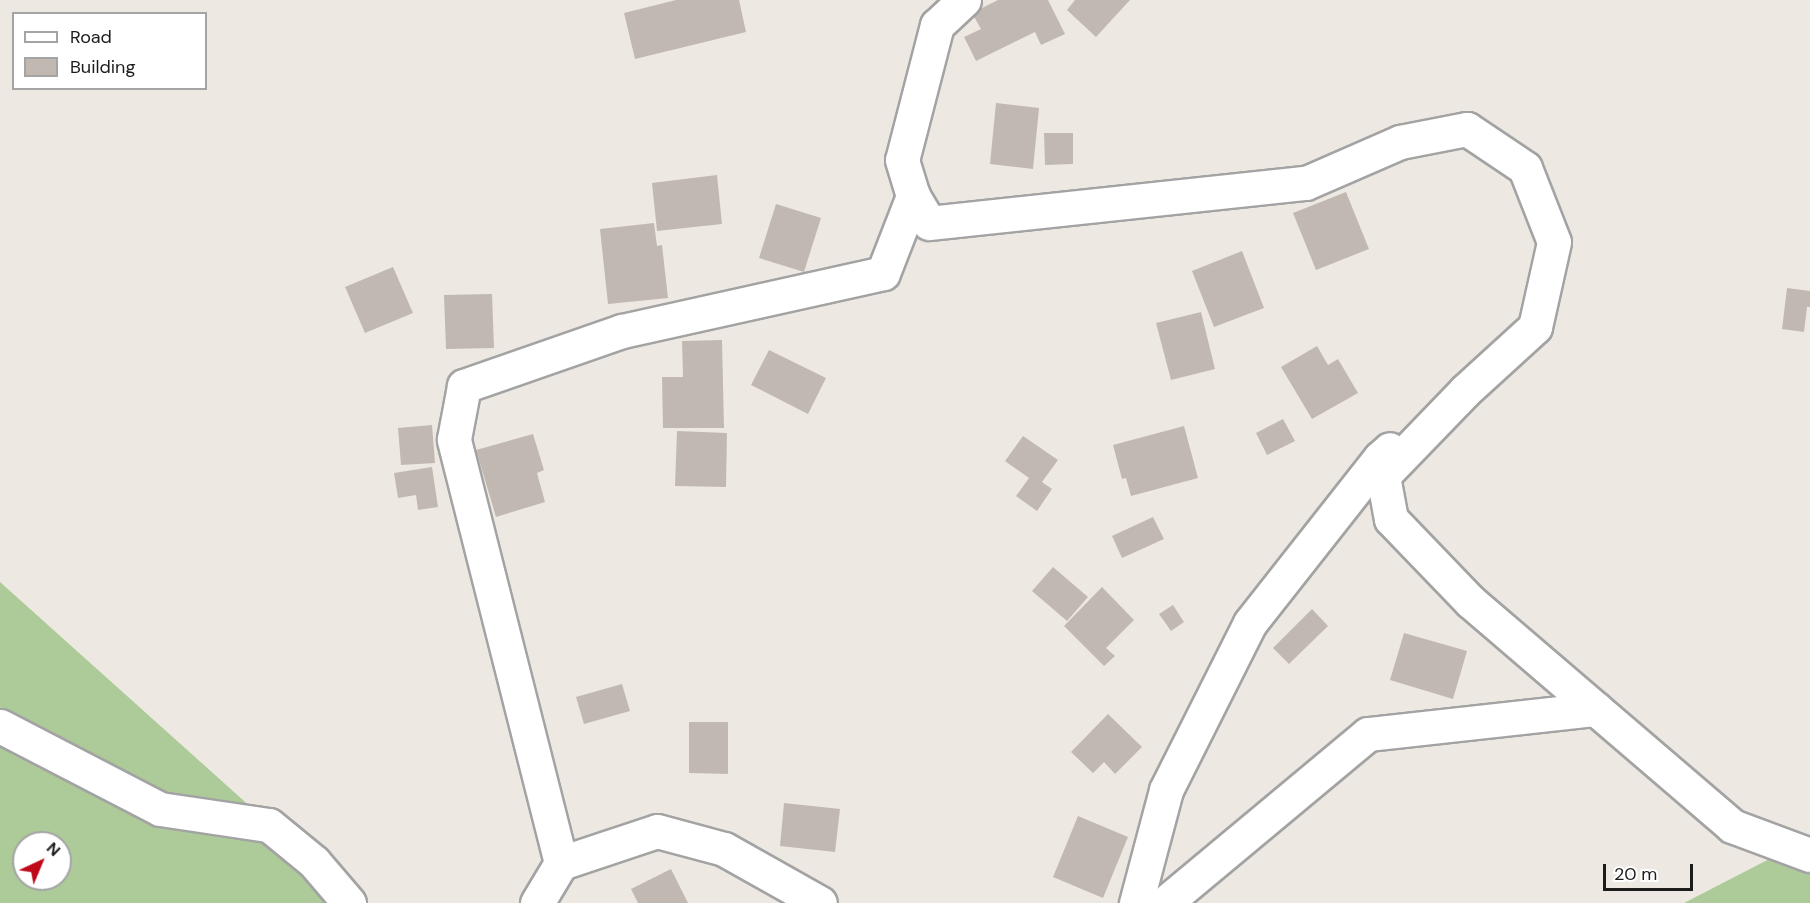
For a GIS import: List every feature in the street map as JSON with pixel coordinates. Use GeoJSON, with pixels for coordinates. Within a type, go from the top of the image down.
{"type":"FeatureCollection","features":[{"type":"Feature","properties":{"kind":"street"},"geometry":{"type":"LineString","coordinates":[[964,0],[937,25],[902,160],[913,196],[929,223],[1306,183],[1400,142],[1467,129],[1525,168],[1554,242],[1535,327],[1465,391],[1383,476],[1391,519],[1471,602],[1732,826],[1810,855]]}},
{"type":"Feature","properties":{"kind":"street"},"geometry":{"type":"LineString","coordinates":[[561,863],[454,439],[465,386],[622,331],[883,273],[913,196]]}},
{"type":"Feature","properties":{"kind":"street"},"geometry":{"type":"LineString","coordinates":[[1136,903],[1167,790],[1250,624],[1380,458],[1465,391]]}},
{"type":"Feature","properties":{"kind":"street"},"geometry":{"type":"LineString","coordinates":[[1166,903],[1368,734],[1596,709]]}},
{"type":"Feature","properties":{"kind":"street"},"geometry":{"type":"LineString","coordinates":[[0,726],[160,809],[269,825],[314,862],[349,903]]}},
{"type":"Feature","properties":{"kind":"street"},"geometry":{"type":"LineString","coordinates":[[537,903],[561,863],[657,831],[724,849],[820,903]]}},
{"type":"Feature","properties":{"kind":"green space"},"geometry":{"type":"Polygon","coordinates":[[[0,582],[331,879],[347,903],[0,903],[0,582]]]}},
{"type":"Feature","properties":{"kind":"green space"},"geometry":{"type":"Polygon","coordinates":[[[1810,838],[1810,903],[1684,903],[1810,838]]]}},
{"type":"Feature","properties":{"kind":"building"},"geometry":{"type":"Polygon","coordinates":[[[676,0],[739,0],[746,32],[635,59],[624,13],[676,0]]]}},
{"type":"Feature","properties":{"kind":"building"},"geometry":{"type":"Polygon","coordinates":[[[998,0],[1048,0],[1065,34],[1041,45],[1035,32],[976,61],[964,37],[981,29],[972,13],[998,0]]]}},
{"type":"Feature","properties":{"kind":"building"},"geometry":{"type":"Polygon","coordinates":[[[1075,0],[1130,0],[1096,37],[1067,10],[1075,0]]]}},
{"type":"Feature","properties":{"kind":"building"},"geometry":{"type":"Polygon","coordinates":[[[996,103],[1039,108],[1033,169],[990,164],[996,103]]]}},
{"type":"Feature","properties":{"kind":"building"},"geometry":{"type":"Polygon","coordinates":[[[1044,133],[1073,133],[1073,164],[1045,165],[1044,133]]]}},
{"type":"Feature","properties":{"kind":"building"},"geometry":{"type":"Polygon","coordinates":[[[717,175],[722,224],[657,231],[652,183],[717,175]]]}},
{"type":"Feature","properties":{"kind":"building"},"geometry":{"type":"Polygon","coordinates":[[[1346,192],[1369,249],[1316,270],[1293,213],[1346,192]]]}},
{"type":"Feature","properties":{"kind":"building"},"geometry":{"type":"Polygon","coordinates":[[[776,204],[821,218],[804,272],[759,258],[776,204]]]}},
{"type":"Feature","properties":{"kind":"building"},"geometry":{"type":"Polygon","coordinates":[[[654,223],[657,246],[662,245],[668,298],[608,304],[600,229],[654,223]]]}},
{"type":"Feature","properties":{"kind":"building"},"geometry":{"type":"Polygon","coordinates":[[[1242,251],[1264,308],[1214,327],[1192,271],[1242,251]]]}},
{"type":"Feature","properties":{"kind":"building"},"geometry":{"type":"Polygon","coordinates":[[[393,267],[413,313],[365,333],[345,287],[393,267]]]}},
{"type":"Feature","properties":{"kind":"building"},"geometry":{"type":"Polygon","coordinates":[[[1787,288],[1810,291],[1810,307],[1807,307],[1804,332],[1782,329],[1787,288]]]}},
{"type":"Feature","properties":{"kind":"building"},"geometry":{"type":"Polygon","coordinates":[[[492,294],[494,348],[446,349],[444,295],[492,294]]]}},
{"type":"Feature","properties":{"kind":"building"},"geometry":{"type":"Polygon","coordinates":[[[1201,312],[1215,369],[1171,380],[1156,323],[1201,312]]]}},
{"type":"Feature","properties":{"kind":"building"},"geometry":{"type":"Polygon","coordinates":[[[722,340],[724,428],[663,428],[662,377],[683,377],[682,341],[722,340]]]}},
{"type":"Feature","properties":{"kind":"building"},"geometry":{"type":"Polygon","coordinates":[[[1317,346],[1328,365],[1338,359],[1358,393],[1312,419],[1281,367],[1317,346]]]}},
{"type":"Feature","properties":{"kind":"building"},"geometry":{"type":"Polygon","coordinates":[[[769,350],[826,378],[808,414],[751,385],[769,350]]]}},
{"type":"Feature","properties":{"kind":"building"},"geometry":{"type":"Polygon","coordinates":[[[1283,419],[1295,441],[1267,455],[1256,433],[1283,419]]]}},
{"type":"Feature","properties":{"kind":"building"},"geometry":{"type":"Polygon","coordinates":[[[432,425],[435,463],[401,465],[398,428],[432,425]]]}},
{"type":"Feature","properties":{"kind":"building"},"geometry":{"type":"Polygon","coordinates":[[[1184,426],[1198,478],[1131,496],[1126,478],[1122,479],[1113,445],[1184,426]]]}},
{"type":"Feature","properties":{"kind":"building"},"geometry":{"type":"Polygon","coordinates":[[[677,431],[727,433],[726,487],[675,486],[677,431]]]}},
{"type":"Feature","properties":{"kind":"building"},"geometry":{"type":"Polygon","coordinates":[[[533,434],[544,470],[537,473],[545,502],[496,517],[476,450],[533,434]]]}},
{"type":"Feature","properties":{"kind":"building"},"geometry":{"type":"Polygon","coordinates":[[[1023,436],[1058,460],[1042,482],[1052,489],[1037,511],[1016,496],[1029,478],[1005,461],[1023,436]]]}},
{"type":"Feature","properties":{"kind":"building"},"geometry":{"type":"Polygon","coordinates":[[[432,467],[438,507],[418,510],[416,495],[398,498],[394,473],[432,467]]]}},
{"type":"Feature","properties":{"kind":"building"},"geometry":{"type":"Polygon","coordinates":[[[1153,517],[1164,539],[1122,558],[1112,536],[1153,517]]]}},
{"type":"Feature","properties":{"kind":"building"},"geometry":{"type":"Polygon","coordinates":[[[1053,567],[1088,597],[1067,621],[1032,591],[1053,567]]]}},
{"type":"Feature","properties":{"kind":"building"},"geometry":{"type":"Polygon","coordinates":[[[1102,587],[1134,620],[1106,648],[1115,656],[1104,666],[1064,626],[1102,587]]]}},
{"type":"Feature","properties":{"kind":"building"},"geometry":{"type":"Polygon","coordinates":[[[1173,605],[1184,622],[1171,631],[1159,614],[1173,605]]]}},
{"type":"Feature","properties":{"kind":"building"},"geometry":{"type":"Polygon","coordinates":[[[1312,609],[1328,626],[1289,664],[1273,648],[1312,609]]]}},
{"type":"Feature","properties":{"kind":"building"},"geometry":{"type":"Polygon","coordinates":[[[1404,633],[1467,651],[1453,699],[1390,680],[1404,633]]]}},
{"type":"Feature","properties":{"kind":"building"},"geometry":{"type":"Polygon","coordinates":[[[622,684],[630,711],[584,724],[576,697],[622,684]]]}},
{"type":"Feature","properties":{"kind":"building"},"geometry":{"type":"Polygon","coordinates":[[[1108,714],[1142,747],[1115,774],[1104,762],[1093,773],[1071,752],[1108,714]]]}},
{"type":"Feature","properties":{"kind":"building"},"geometry":{"type":"Polygon","coordinates":[[[689,722],[728,722],[728,774],[689,773],[689,722]]]}},
{"type":"Feature","properties":{"kind":"building"},"geometry":{"type":"Polygon","coordinates":[[[784,803],[840,809],[835,852],[780,846],[784,803]]]}},
{"type":"Feature","properties":{"kind":"building"},"geometry":{"type":"Polygon","coordinates":[[[1078,816],[1128,837],[1103,898],[1053,877],[1078,816]]]}},
{"type":"Feature","properties":{"kind":"building"},"geometry":{"type":"Polygon","coordinates":[[[671,869],[688,903],[638,903],[631,889],[671,869]]]}}]}
